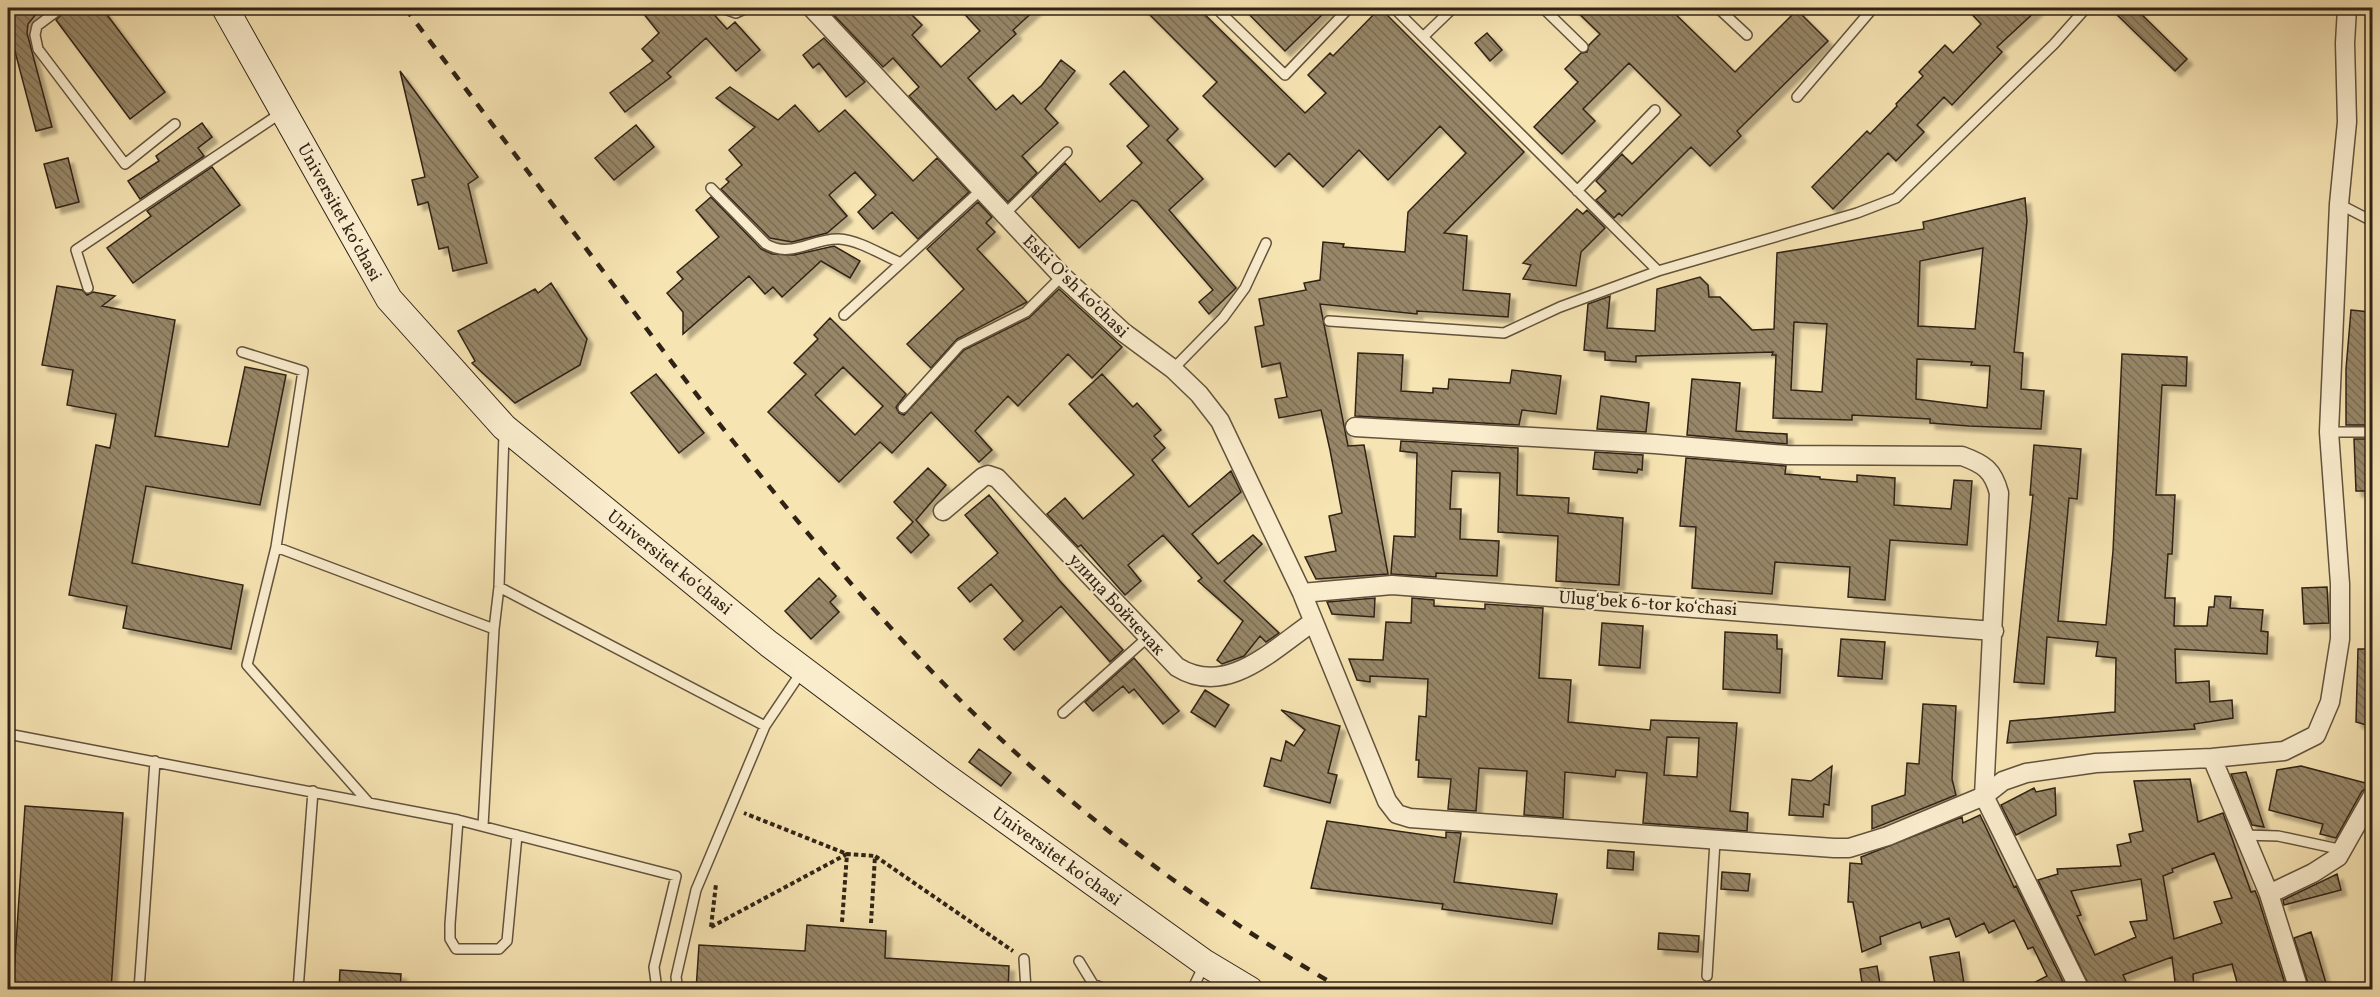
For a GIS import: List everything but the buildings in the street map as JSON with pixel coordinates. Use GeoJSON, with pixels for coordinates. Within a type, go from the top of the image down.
{"type":"FeatureCollection","features":[{"type":"Feature","properties":{"kind":"main road","name":"Universitet kо‘chasi"},"geometry":{"type":"LineString","coordinates":[[225,8],[389,299],[504,427],[803,669],[946,777],[1206,963],[1250,990]]}},
{"type":"Feature","properties":{"kind":"street","name":"Eski Oʻsh koʻchasi"},"geometry":{"type":"LineString","coordinates":[[812,8],[1062,276],[1123,332],[1173,369],[1199,394],[1220,421],[1302,593],[1387,801],[1397,814],[1410,818],[1715,841]]}},
{"type":"Feature","properties":{"kind":"street"},"geometry":{"type":"LineString","coordinates":[[1715,841],[1849,848],[1888,836],[1984,795],[2003,781],[2026,773],[2096,763],[2212,758],[2284,751],[2316,735],[2324,721],[2340,639],[2340,584],[2329,432],[2339,204],[2347,122],[2345,44],[2347,8]]}},
{"type":"Feature","properties":{"kind":"street"},"geometry":{"type":"LineString","coordinates":[[1355,427],[1655,444],[1786,456],[1962,456],[1981,463],[1992,472],[1999,493],[1994,631],[1984,795],[2080,990]]}},
{"type":"Feature","properties":{"kind":"street","name":"улица Бойчечак"},"geometry":{"type":"LineString","coordinates":[[943,511],[983,477],[988,475],[997,478],[1177,667],[1196,677],[1220,678],[1237,674],[1313,622]]}},
{"type":"Feature","properties":{"kind":"street","name":"Ulug‘bek 6-tor koʻchasi"},"geometry":{"type":"LineString","coordinates":[[1302,593],[1392,585],[1994,631]]}},
{"type":"Feature","properties":{"kind":"street"},"geometry":{"type":"LineString","coordinates":[[2212,758],[2269,894],[2299,990]]}},
{"type":"Feature","properties":{"kind":"street"},"geometry":{"type":"LineString","coordinates":[[2269,894],[2327,866],[2343,850],[2373,797]]}},
{"type":"Feature","properties":{"kind":"lane"},"geometry":{"type":"LineString","coordinates":[[61,8],[37,26],[38,49],[125,164],[176,124]]}},
{"type":"Feature","properties":{"kind":"lane"},"geometry":{"type":"LineString","coordinates":[[722,8],[736,13],[747,8]]}},
{"type":"Feature","properties":{"kind":"lane"},"geometry":{"type":"LineString","coordinates":[[1216,8],[1285,75],[1349,8]]}},
{"type":"Feature","properties":{"kind":"lane"},"geometry":{"type":"LineString","coordinates":[[1394,8],[1658,271]]}},
{"type":"Feature","properties":{"kind":"lane"},"geometry":{"type":"LineString","coordinates":[[1423,37],[1453,8]]}},
{"type":"Feature","properties":{"kind":"lane"},"geometry":{"type":"LineString","coordinates":[[1543,8],[1583,47]]}},
{"type":"Feature","properties":{"kind":"lane"},"geometry":{"type":"LineString","coordinates":[[1718,8],[1747,35]]}},
{"type":"Feature","properties":{"kind":"lane"},"geometry":{"type":"LineString","coordinates":[[1797,98],[1873,8]]}},
{"type":"Feature","properties":{"kind":"lane"},"geometry":{"type":"LineString","coordinates":[[1329,321],[1504,333],[1560,307],[1658,271],[1857,213],[1896,198],[2054,44],[2086,8]]}},
{"type":"Feature","properties":{"kind":"lane"},"geometry":{"type":"LineString","coordinates":[[1577,191],[1655,110]]}},
{"type":"Feature","properties":{"kind":"lane"},"geometry":{"type":"LineString","coordinates":[[88,288],[76,250],[283,111]]}},
{"type":"Feature","properties":{"kind":"lane"},"geometry":{"type":"LineString","coordinates":[[1004,215],[1067,152]]}},
{"type":"Feature","properties":{"kind":"lane"},"geometry":{"type":"LineString","coordinates":[[711,188],[766,244],[774,249],[793,250],[822,240],[838,239],[847,240],[901,263]]}},
{"type":"Feature","properties":{"kind":"lane"},"geometry":{"type":"LineString","coordinates":[[844,315],[981,190]]}},
{"type":"Feature","properties":{"kind":"lane"},"geometry":{"type":"LineString","coordinates":[[2339,204],[2373,221]]}},
{"type":"Feature","properties":{"kind":"lane"},"geometry":{"type":"LineString","coordinates":[[1173,369],[1234,303],[1245,288],[1266,243]]}},
{"type":"Feature","properties":{"kind":"lane"},"geometry":{"type":"LineString","coordinates":[[903,408],[960,345],[1026,312],[1062,276]]}},
{"type":"Feature","properties":{"kind":"lane"},"geometry":{"type":"LineString","coordinates":[[242,352],[303,371],[276,547],[247,665],[368,802]]}},
{"type":"Feature","properties":{"kind":"lane"},"geometry":{"type":"LineString","coordinates":[[483,826],[494,628],[499,587],[504,427]]}},
{"type":"Feature","properties":{"kind":"lane"},"geometry":{"type":"LineString","coordinates":[[2329,432],[2373,432]]}},
{"type":"Feature","properties":{"kind":"lane"},"geometry":{"type":"LineString","coordinates":[[276,547],[494,628]]}},
{"type":"Feature","properties":{"kind":"lane"},"geometry":{"type":"LineString","coordinates":[[499,587],[765,726]]}},
{"type":"Feature","properties":{"kind":"lane"},"geometry":{"type":"LineString","coordinates":[[1063,713],[1148,637]]}},
{"type":"Feature","properties":{"kind":"lane"},"geometry":{"type":"LineString","coordinates":[[678,990],[676,977],[696,890],[765,726],[803,669]]}},
{"type":"Feature","properties":{"kind":"lane"},"geometry":{"type":"LineString","coordinates":[[8,734],[458,820],[676,876],[654,966],[657,990]]}},
{"type":"Feature","properties":{"kind":"lane"},"geometry":{"type":"LineString","coordinates":[[139,990],[155,761]]}},
{"type":"Feature","properties":{"kind":"lane"},"geometry":{"type":"LineString","coordinates":[[298,990],[312,791]]}},
{"type":"Feature","properties":{"kind":"lane"},"geometry":{"type":"LineString","coordinates":[[458,820],[450,924],[450,939],[456,949],[499,949],[507,941],[517,835]]}},
{"type":"Feature","properties":{"kind":"lane"},"geometry":{"type":"LineString","coordinates":[[2243,835],[2278,836],[2343,850]]}},
{"type":"Feature","properties":{"kind":"lane"},"geometry":{"type":"LineString","coordinates":[[1707,976],[1715,841]]}},
{"type":"Feature","properties":{"kind":"lane"},"geometry":{"type":"LineString","coordinates":[[1024,958],[1026,990]]}},
{"type":"Feature","properties":{"kind":"lane"},"geometry":{"type":"LineString","coordinates":[[1078,961],[1093,984],[1108,990]]}},
{"type":"Feature","properties":{"kind":"lane"},"geometry":{"type":"LineString","coordinates":[[1192,990],[1206,963]]}},
{"type":"Feature","properties":{"kind":"path"},"geometry":{"type":"LineString","coordinates":[[742,813],[847,854],[875,856],[1024,958]]}},
{"type":"Feature","properties":{"kind":"path"},"geometry":{"type":"LineString","coordinates":[[842,922],[847,854]]}},
{"type":"Feature","properties":{"kind":"path"},"geometry":{"type":"LineString","coordinates":[[711,927],[847,854]]}},
{"type":"Feature","properties":{"kind":"path"},"geometry":{"type":"LineString","coordinates":[[871,923],[875,856]]}},
{"type":"Feature","properties":{"kind":"railway"},"geometry":{"type":"LineString","coordinates":[[405,8],[655,340],[774,493],[901,639],[946,686],[1036,771],[1134,851],[1238,925],[1344,990]]}}]}
